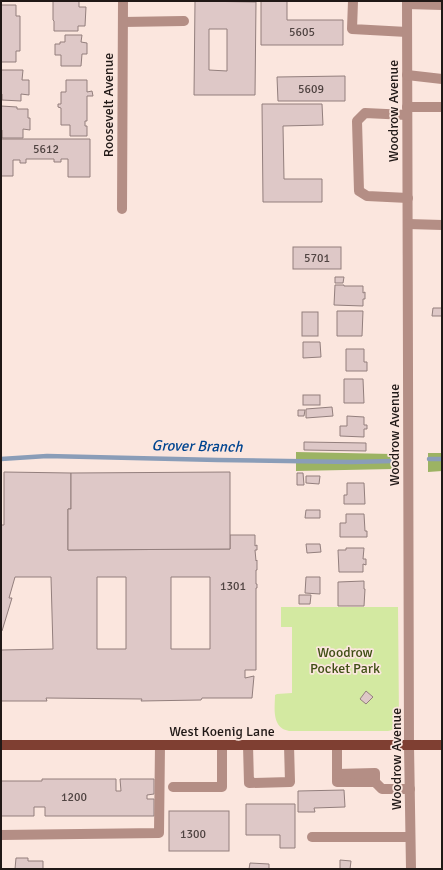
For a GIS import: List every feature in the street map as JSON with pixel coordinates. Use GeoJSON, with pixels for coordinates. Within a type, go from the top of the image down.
{"type":"FeatureCollection","features":[{"type":"Feature","properties":{"kind":"main road","name":"West Koenig Lane"},"geometry":{"type":"LineString","coordinates":[[1,744],[442,745]]}},
{"type":"Feature","properties":{"kind":"street","name":"Roosevelt Avenue"},"geometry":{"type":"LineString","coordinates":[[122,209],[123,1]]}},
{"type":"Feature","properties":{"kind":"street"},"geometry":{"type":"LineString","coordinates":[[354,1],[352,29],[407,32]]}},
{"type":"Feature","properties":{"kind":"street"},"geometry":{"type":"LineString","coordinates":[[407,3],[442,5]]}},
{"type":"Feature","properties":{"kind":"street","name":"Woodrow Avenue"},"geometry":{"type":"LineString","coordinates":[[407,3],[409,745],[411,869]]}},
{"type":"Feature","properties":{"kind":"street"},"geometry":{"type":"LineString","coordinates":[[123,22],[184,21]]}},
{"type":"Feature","properties":{"kind":"street"},"geometry":{"type":"LineString","coordinates":[[407,75],[442,79]]}},
{"type":"Feature","properties":{"kind":"street"},"geometry":{"type":"LineString","coordinates":[[408,198],[367,196],[359,191],[357,121],[365,113],[407,111],[442,107]]}},
{"type":"Feature","properties":{"kind":"street"},"geometry":{"type":"LineString","coordinates":[[408,224],[442,225]]}},
{"type":"Feature","properties":{"kind":"street"},"geometry":{"type":"LineString","coordinates":[[1,835],[159,833],[160,745]]}},
{"type":"Feature","properties":{"kind":"street"},"geometry":{"type":"LineString","coordinates":[[173,787],[222,787],[222,745]]}},
{"type":"Feature","properties":{"kind":"street"},"geometry":{"type":"LineString","coordinates":[[248,745],[249,783],[290,782],[289,745]]}},
{"type":"Feature","properties":{"kind":"street"},"geometry":{"type":"LineString","coordinates":[[337,745],[337,782],[375,782],[382,789],[410,789]]}},
{"type":"Feature","properties":{"kind":"street"},"geometry":{"type":"LineString","coordinates":[[312,837],[410,838]]}},
{"type":"Feature","properties":{"kind":"green space"},"geometry":{"type":"Polygon","coordinates":[[[296,452],[392,454],[393,469],[296,471],[296,452]]]}},
{"type":"Feature","properties":{"kind":"green space"},"geometry":{"type":"Polygon","coordinates":[[[428,453],[442,453],[442,471],[428,472],[428,453]]]}},
{"type":"Feature","properties":{"kind":"green space","name":"Woodrow Pocket Park"},"geometry":{"type":"Polygon","coordinates":[[[281,607],[398,607],[399,720],[396,728],[388,731],[289,731],[279,726],[275,714],[275,695],[292,693],[292,627],[281,627],[281,607]]]}},
{"type":"Feature","properties":{"kind":"building"},"geometry":{"type":"Polygon","coordinates":[[[53,1],[79,1],[79,7],[86,7],[85,26],[78,26],[78,31],[54,31],[53,1]]]}},
{"type":"Feature","properties":{"kind":"building"},"geometry":{"type":"Polygon","coordinates":[[[195,1],[256,2],[255,95],[194,95],[195,1]],[[209,29],[209,70],[227,71],[227,29],[209,29]]]}},
{"type":"Feature","properties":{"kind":"building"},"geometry":{"type":"Polygon","coordinates":[[[261,1],[287,1],[287,20],[343,20],[343,45],[261,45],[261,1]]]}},
{"type":"Feature","properties":{"kind":"building"},"geometry":{"type":"Polygon","coordinates":[[[1,5],[16,5],[16,16],[20,16],[20,51],[16,51],[16,62],[1,62],[1,5]]]}},
{"type":"Feature","properties":{"kind":"building"},"geometry":{"type":"Polygon","coordinates":[[[65,35],[82,35],[81,42],[87,43],[87,54],[82,54],[81,66],[61,66],[61,55],[55,55],[55,44],[65,42],[65,35]]]}},
{"type":"Feature","properties":{"kind":"building"},"geometry":{"type":"Polygon","coordinates":[[[1,70],[23,70],[22,80],[29,80],[29,95],[21,94],[21,101],[2,100],[1,70]]]}},
{"type":"Feature","properties":{"kind":"building"},"geometry":{"type":"Polygon","coordinates":[[[345,76],[345,101],[278,101],[277,77],[345,76]]]}},
{"type":"Feature","properties":{"kind":"building"},"geometry":{"type":"Polygon","coordinates":[[[66,80],[87,80],[87,92],[92,91],[93,96],[87,96],[87,121],[85,121],[85,126],[87,126],[87,136],[70,136],[70,125],[61,125],[61,108],[58,107],[58,104],[61,104],[61,92],[66,92],[66,80]]]}},
{"type":"Feature","properties":{"kind":"building"},"geometry":{"type":"Polygon","coordinates":[[[262,104],[322,104],[323,125],[283,126],[284,179],[322,179],[322,202],[263,202],[262,104]]]}},
{"type":"Feature","properties":{"kind":"building"},"geometry":{"type":"Polygon","coordinates":[[[1,106],[17,107],[17,109],[28,109],[30,130],[23,129],[23,138],[2,138],[1,106]]]}},
{"type":"Feature","properties":{"kind":"building"},"geometry":{"type":"Polygon","coordinates":[[[1,139],[90,139],[90,177],[68,177],[68,159],[61,159],[61,162],[54,162],[54,159],[26,159],[26,163],[20,163],[20,160],[13,160],[13,176],[1,176],[1,139]]]}},
{"type":"Feature","properties":{"kind":"building"},"geometry":{"type":"Polygon","coordinates":[[[293,247],[341,247],[341,269],[293,269],[293,247]]]}},
{"type":"Feature","properties":{"kind":"building"},"geometry":{"type":"Polygon","coordinates":[[[335,277],[344,277],[343,283],[335,283],[335,277]]]}},
{"type":"Feature","properties":{"kind":"building"},"geometry":{"type":"Polygon","coordinates":[[[335,285],[363,286],[365,299],[363,299],[363,306],[334,305],[335,285]]]}},
{"type":"Feature","properties":{"kind":"building"},"geometry":{"type":"Polygon","coordinates":[[[433,308],[442,308],[442,316],[432,316],[433,308]]]}},
{"type":"Feature","properties":{"kind":"building"},"geometry":{"type":"Polygon","coordinates":[[[337,311],[363,311],[362,336],[337,336],[337,311]]]}},
{"type":"Feature","properties":{"kind":"building"},"geometry":{"type":"Polygon","coordinates":[[[302,312],[318,312],[318,336],[302,336],[302,312]]]}},
{"type":"Feature","properties":{"kind":"building"},"geometry":{"type":"Polygon","coordinates":[[[303,342],[320,342],[321,357],[303,358],[303,342]]]}},
{"type":"Feature","properties":{"kind":"building"},"geometry":{"type":"Polygon","coordinates":[[[346,349],[364,349],[364,362],[367,362],[367,371],[346,371],[346,349]]]}},
{"type":"Feature","properties":{"kind":"building"},"geometry":{"type":"Polygon","coordinates":[[[344,379],[363,379],[364,403],[344,403],[344,379]]]}},
{"type":"Feature","properties":{"kind":"building"},"geometry":{"type":"Polygon","coordinates":[[[303,395],[320,395],[320,405],[303,405],[303,395]]]}},
{"type":"Feature","properties":{"kind":"building"},"geometry":{"type":"Polygon","coordinates":[[[332,407],[333,416],[306,418],[306,409],[332,407]]]}},
{"type":"Feature","properties":{"kind":"building"},"geometry":{"type":"Polygon","coordinates":[[[298,410],[305,410],[304,416],[298,416],[298,410]]]}},
{"type":"Feature","properties":{"kind":"building"},"geometry":{"type":"Polygon","coordinates":[[[347,416],[364,417],[364,425],[367,425],[367,429],[364,429],[364,437],[340,436],[340,426],[347,426],[347,416]]]}},
{"type":"Feature","properties":{"kind":"building"},"geometry":{"type":"Polygon","coordinates":[[[304,442],[366,443],[366,451],[304,450],[304,442]]]}},
{"type":"Feature","properties":{"kind":"building"},"geometry":{"type":"Polygon","coordinates":[[[4,472],[71,473],[71,509],[68,509],[68,550],[230,549],[230,535],[255,535],[255,546],[257,545],[257,550],[255,550],[256,561],[257,560],[256,670],[245,670],[245,678],[254,676],[252,698],[202,698],[201,700],[141,701],[142,699],[46,698],[47,701],[1,701],[1,650],[53,649],[51,577],[15,577],[9,598],[12,598],[1,631],[1,525],[4,525],[4,472]],[[97,577],[97,649],[126,649],[126,577],[97,577]],[[171,577],[171,649],[210,649],[210,577],[171,577]]]}},
{"type":"Feature","properties":{"kind":"building"},"geometry":{"type":"Polygon","coordinates":[[[230,472],[230,549],[68,550],[68,509],[71,509],[71,473],[230,472]]]}},
{"type":"Feature","properties":{"kind":"building"},"geometry":{"type":"Polygon","coordinates":[[[297,473],[303,473],[304,485],[297,485],[297,473]]]}},
{"type":"Feature","properties":{"kind":"building"},"geometry":{"type":"Polygon","coordinates":[[[306,476],[320,476],[319,484],[306,483],[306,476]]]}},
{"type":"Feature","properties":{"kind":"building"},"geometry":{"type":"Polygon","coordinates":[[[347,483],[364,483],[365,504],[344,504],[344,495],[347,495],[347,483]]]}},
{"type":"Feature","properties":{"kind":"building"},"geometry":{"type":"Polygon","coordinates":[[[306,510],[320,510],[320,518],[305,518],[306,510]]]}},
{"type":"Feature","properties":{"kind":"building"},"geometry":{"type":"Polygon","coordinates":[[[346,514],[364,514],[365,531],[367,531],[367,537],[340,537],[340,523],[346,523],[346,514]]]}},
{"type":"Feature","properties":{"kind":"building"},"geometry":{"type":"Polygon","coordinates":[[[306,544],[320,544],[321,552],[307,553],[306,544]]]}},
{"type":"Feature","properties":{"kind":"building"},"geometry":{"type":"Polygon","coordinates":[[[346,548],[364,548],[363,559],[366,559],[366,565],[363,564],[363,572],[339,572],[338,550],[346,550],[346,548]]]}},
{"type":"Feature","properties":{"kind":"building"},"geometry":{"type":"Polygon","coordinates":[[[306,577],[320,577],[320,594],[305,593],[306,577]]]}},
{"type":"Feature","properties":{"kind":"building"},"geometry":{"type":"Polygon","coordinates":[[[364,581],[364,606],[338,606],[338,582],[364,581]]]}},
{"type":"Feature","properties":{"kind":"building"},"geometry":{"type":"Polygon","coordinates":[[[299,595],[311,595],[310,604],[299,604],[299,595]]]}},
{"type":"Feature","properties":{"kind":"building"},"geometry":{"type":"Polygon","coordinates":[[[366,691],[373,697],[366,704],[360,699],[366,691]]]}},
{"type":"Feature","properties":{"kind":"building"},"geometry":{"type":"Polygon","coordinates":[[[42,779],[116,779],[116,791],[121,791],[120,779],[154,779],[154,794],[147,795],[147,799],[154,799],[154,816],[45,816],[45,807],[34,807],[34,816],[1,816],[1,781],[42,781],[42,779]]]}},
{"type":"Feature","properties":{"kind":"building"},"geometry":{"type":"Polygon","coordinates":[[[344,790],[345,807],[314,808],[315,812],[298,812],[298,791],[344,790]]]}},
{"type":"Feature","properties":{"kind":"building"},"geometry":{"type":"Polygon","coordinates":[[[246,804],[295,804],[295,848],[280,848],[280,835],[246,835],[246,804]]]}},
{"type":"Feature","properties":{"kind":"building"},"geometry":{"type":"Polygon","coordinates":[[[169,811],[229,811],[229,851],[169,851],[169,811]]]}},
{"type":"Feature","properties":{"kind":"building"},"geometry":{"type":"Polygon","coordinates":[[[16,858],[28,858],[28,861],[43,861],[43,869],[15,869],[16,858]]]}},
{"type":"Feature","properties":{"kind":"building"},"geometry":{"type":"Polygon","coordinates":[[[340,860],[351,861],[350,869],[340,869],[340,860]]]}},
{"type":"Feature","properties":{"kind":"building"},"geometry":{"type":"Polygon","coordinates":[[[250,863],[269,864],[269,869],[249,869],[250,863]]]}},
{"type":"Feature","properties":{"kind":"waterway","name":"Grover Branch"},"geometry":{"type":"LineString","coordinates":[[1,459],[47,456],[352,462],[393,461]]}},
{"type":"Feature","properties":{"kind":"waterway","name":"Grover Branch"},"geometry":{"type":"LineString","coordinates":[[429,459],[442,459]]}}]}
